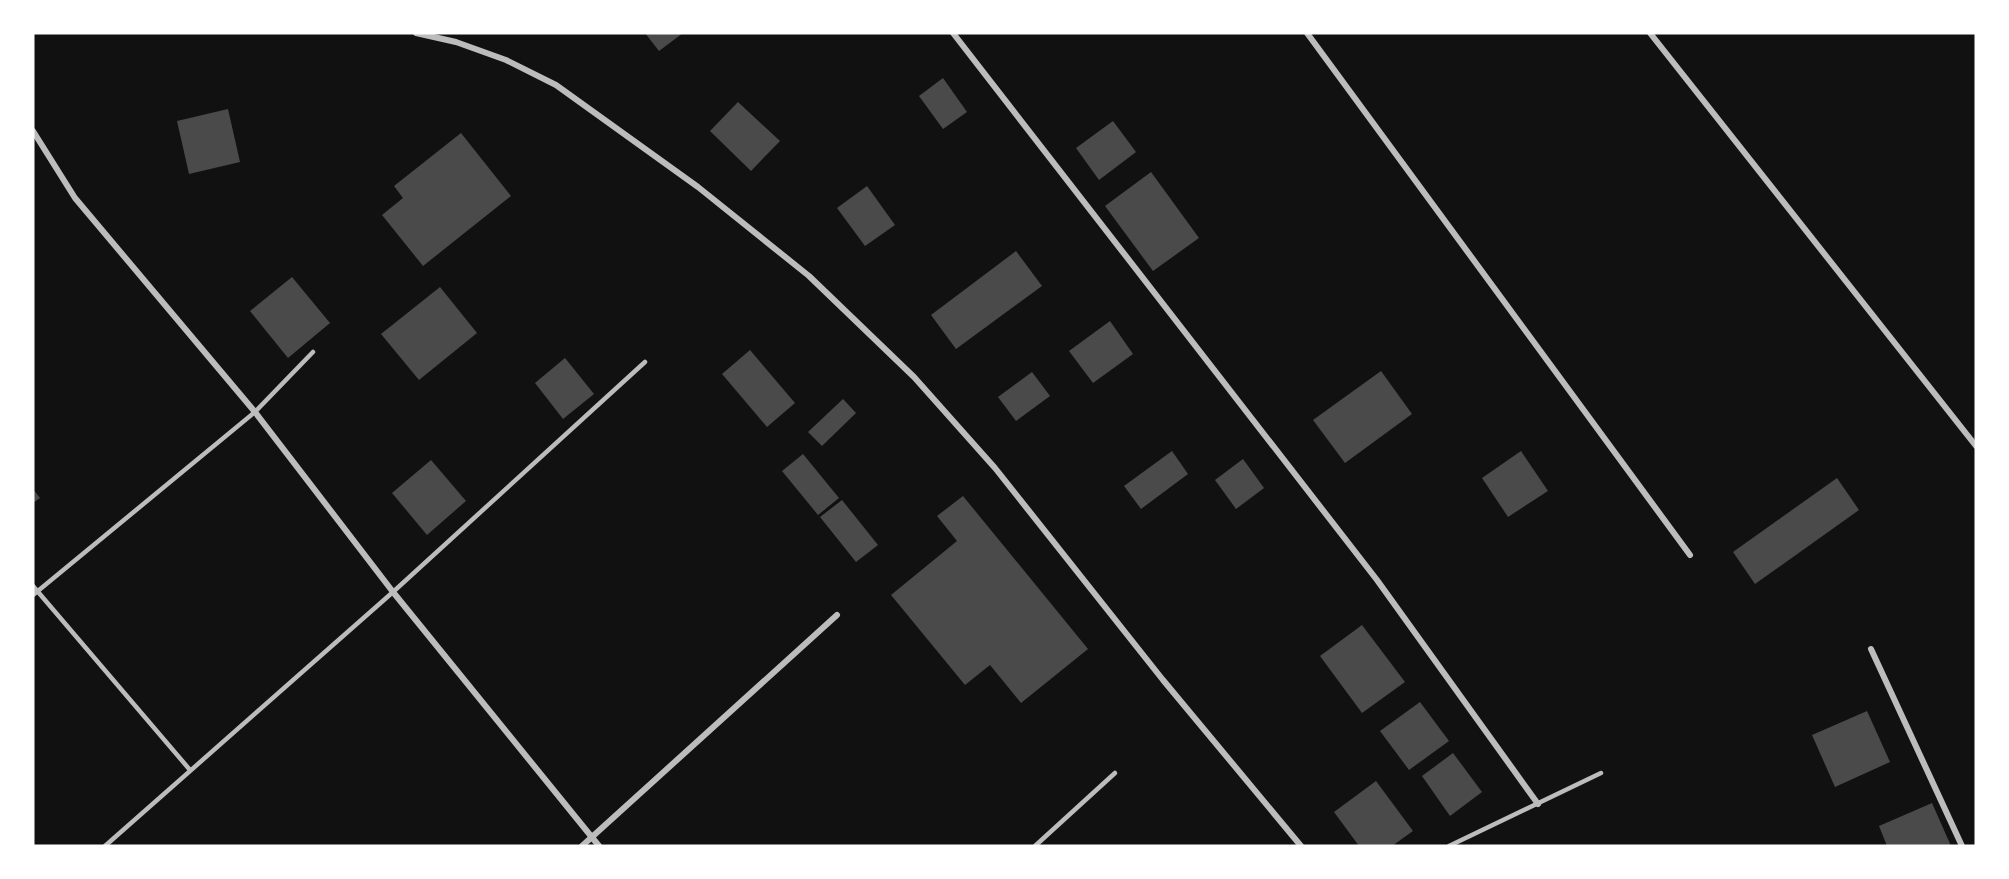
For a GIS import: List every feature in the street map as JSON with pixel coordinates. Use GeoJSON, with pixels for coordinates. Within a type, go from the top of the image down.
{"type":"FeatureCollection","features":[{"type":"Feature","properties":{"kind":"street"},"geometry":{"type":"LineString","coordinates":[[416,33],[456,42],[506,60],[556,86],[699,187],[809,276],[914,377],[995,468],[1164,680],[1301,846]]}},
{"type":"Feature","properties":{"kind":"street"},"geometry":{"type":"LineString","coordinates":[[953,33],[1377,580],[1538,804]]}},
{"type":"Feature","properties":{"kind":"street"},"geometry":{"type":"LineString","coordinates":[[1307,33],[1690,555]]}},
{"type":"Feature","properties":{"kind":"street"},"geometry":{"type":"LineString","coordinates":[[1650,33],[1976,446]]}},
{"type":"Feature","properties":{"kind":"street"},"geometry":{"type":"LineString","coordinates":[[33,131],[75,198],[255,412],[393,592],[599,846]]}},
{"type":"Feature","properties":{"kind":"street"},"geometry":{"type":"LineString","coordinates":[[582,846],[837,615]]}},
{"type":"Feature","properties":{"kind":"street"},"geometry":{"type":"LineString","coordinates":[[1871,649],[1962,846]]}},
{"type":"Feature","properties":{"kind":"lane"},"geometry":{"type":"LineString","coordinates":[[35,593],[255,412],[313,352]]}},
{"type":"Feature","properties":{"kind":"lane"},"geometry":{"type":"LineString","coordinates":[[105,846],[393,592],[645,362]]}},
{"type":"Feature","properties":{"kind":"lane"},"geometry":{"type":"LineString","coordinates":[[33,586],[35,593],[189,770]]}},
{"type":"Feature","properties":{"kind":"lane"},"geometry":{"type":"LineString","coordinates":[[1035,846],[1115,773]]}},
{"type":"Feature","properties":{"kind":"lane"},"geometry":{"type":"LineString","coordinates":[[1449,846],[1600,773]]}},
{"type":"Feature","properties":{"kind":"building"},"geometry":{"type":"Polygon","coordinates":[[[645,33],[683,33],[659,51],[645,33]]]}},
{"type":"Feature","properties":{"kind":"building"},"geometry":{"type":"Polygon","coordinates":[[[943,78],[967,112],[943,129],[919,96],[943,78]]]}},
{"type":"Feature","properties":{"kind":"building"},"geometry":{"type":"Polygon","coordinates":[[[738,102],[780,141],[751,171],[710,131],[738,102]]]}},
{"type":"Feature","properties":{"kind":"building"},"geometry":{"type":"Polygon","coordinates":[[[228,109],[240,162],[189,174],[177,121],[228,109]]]}},
{"type":"Feature","properties":{"kind":"building"},"geometry":{"type":"Polygon","coordinates":[[[1113,121],[1136,152],[1099,180],[1076,148],[1113,121]]]}},
{"type":"Feature","properties":{"kind":"building"},"geometry":{"type":"Polygon","coordinates":[[[461,133],[511,196],[423,266],[382,215],[403,198],[394,186],[461,133]]]}},
{"type":"Feature","properties":{"kind":"building"},"geometry":{"type":"Polygon","coordinates":[[[1151,172],[1199,238],[1153,271],[1105,206],[1151,172]]]}},
{"type":"Feature","properties":{"kind":"building"},"geometry":{"type":"Polygon","coordinates":[[[867,186],[895,225],[865,246],[837,208],[867,186]]]}},
{"type":"Feature","properties":{"kind":"building"},"geometry":{"type":"Polygon","coordinates":[[[1016,251],[1042,286],[956,349],[931,315],[1016,251]]]}},
{"type":"Feature","properties":{"kind":"building"},"geometry":{"type":"Polygon","coordinates":[[[292,277],[330,323],[288,358],[250,311],[292,277]]]}},
{"type":"Feature","properties":{"kind":"building"},"geometry":{"type":"Polygon","coordinates":[[[440,287],[477,333],[419,380],[381,334],[440,287]]]}},
{"type":"Feature","properties":{"kind":"building"},"geometry":{"type":"Polygon","coordinates":[[[1110,321],[1133,354],[1093,383],[1069,351],[1110,321]]]}},
{"type":"Feature","properties":{"kind":"building"},"geometry":{"type":"Polygon","coordinates":[[[750,350],[795,403],[767,427],[722,374],[750,350]]]}},
{"type":"Feature","properties":{"kind":"building"},"geometry":{"type":"Polygon","coordinates":[[[565,358],[594,394],[563,419],[535,383],[565,358]]]}},
{"type":"Feature","properties":{"kind":"building"},"geometry":{"type":"Polygon","coordinates":[[[1381,371],[1412,414],[1345,463],[1313,420],[1381,371]]]}},
{"type":"Feature","properties":{"kind":"building"},"geometry":{"type":"Polygon","coordinates":[[[1032,372],[1050,396],[1016,421],[998,397],[1032,372]]]}},
{"type":"Feature","properties":{"kind":"building"},"geometry":{"type":"Polygon","coordinates":[[[843,399],[856,413],[822,446],[808,432],[843,399]]]}},
{"type":"Feature","properties":{"kind":"building"},"geometry":{"type":"Polygon","coordinates":[[[1172,451],[1188,474],[1141,509],[1124,486],[1172,451]]]}},
{"type":"Feature","properties":{"kind":"building"},"geometry":{"type":"Polygon","coordinates":[[[1521,451],[1548,491],[1508,517],[1482,478],[1521,451]]]}},
{"type":"Feature","properties":{"kind":"building"},"geometry":{"type":"Polygon","coordinates":[[[803,454],[839,498],[818,515],[782,471],[803,454]]]}},
{"type":"Feature","properties":{"kind":"building"},"geometry":{"type":"Polygon","coordinates":[[[1243,459],[1264,488],[1236,509],[1215,480],[1243,459]]]}},
{"type":"Feature","properties":{"kind":"building"},"geometry":{"type":"Polygon","coordinates":[[[431,460],[466,501],[427,535],[392,493],[431,460]]]}},
{"type":"Feature","properties":{"kind":"building"},"geometry":{"type":"Polygon","coordinates":[[[1837,478],[1859,510],[1755,584],[1733,552],[1837,478]]]}},
{"type":"Feature","properties":{"kind":"building"},"geometry":{"type":"Polygon","coordinates":[[[33,489],[40,498],[33,503],[33,489]]]}},
{"type":"Feature","properties":{"kind":"building"},"geometry":{"type":"Polygon","coordinates":[[[963,496],[1088,649],[1021,703],[990,665],[965,685],[891,595],[957,541],[937,516],[963,496]]]}},
{"type":"Feature","properties":{"kind":"building"},"geometry":{"type":"Polygon","coordinates":[[[842,500],[878,545],[856,562],[820,517],[842,500]]]}},
{"type":"Feature","properties":{"kind":"building"},"geometry":{"type":"Polygon","coordinates":[[[1362,625],[1405,682],[1362,713],[1320,656],[1362,625]]]}},
{"type":"Feature","properties":{"kind":"building"},"geometry":{"type":"Polygon","coordinates":[[[1420,702],[1449,741],[1409,770],[1380,731],[1420,702]]]}},
{"type":"Feature","properties":{"kind":"building"},"geometry":{"type":"Polygon","coordinates":[[[1867,711],[1890,762],[1835,787],[1812,735],[1867,711]]]}},
{"type":"Feature","properties":{"kind":"building"},"geometry":{"type":"Polygon","coordinates":[[[1453,753],[1482,792],[1450,816],[1422,776],[1453,753]]]}},
{"type":"Feature","properties":{"kind":"building"},"geometry":{"type":"Polygon","coordinates":[[[1376,781],[1413,831],[1392,846],[1359,846],[1334,812],[1376,781]]]}},
{"type":"Feature","properties":{"kind":"building"},"geometry":{"type":"Polygon","coordinates":[[[1932,803],[1951,846],[1887,846],[1879,826],[1932,803]]]}}]}
